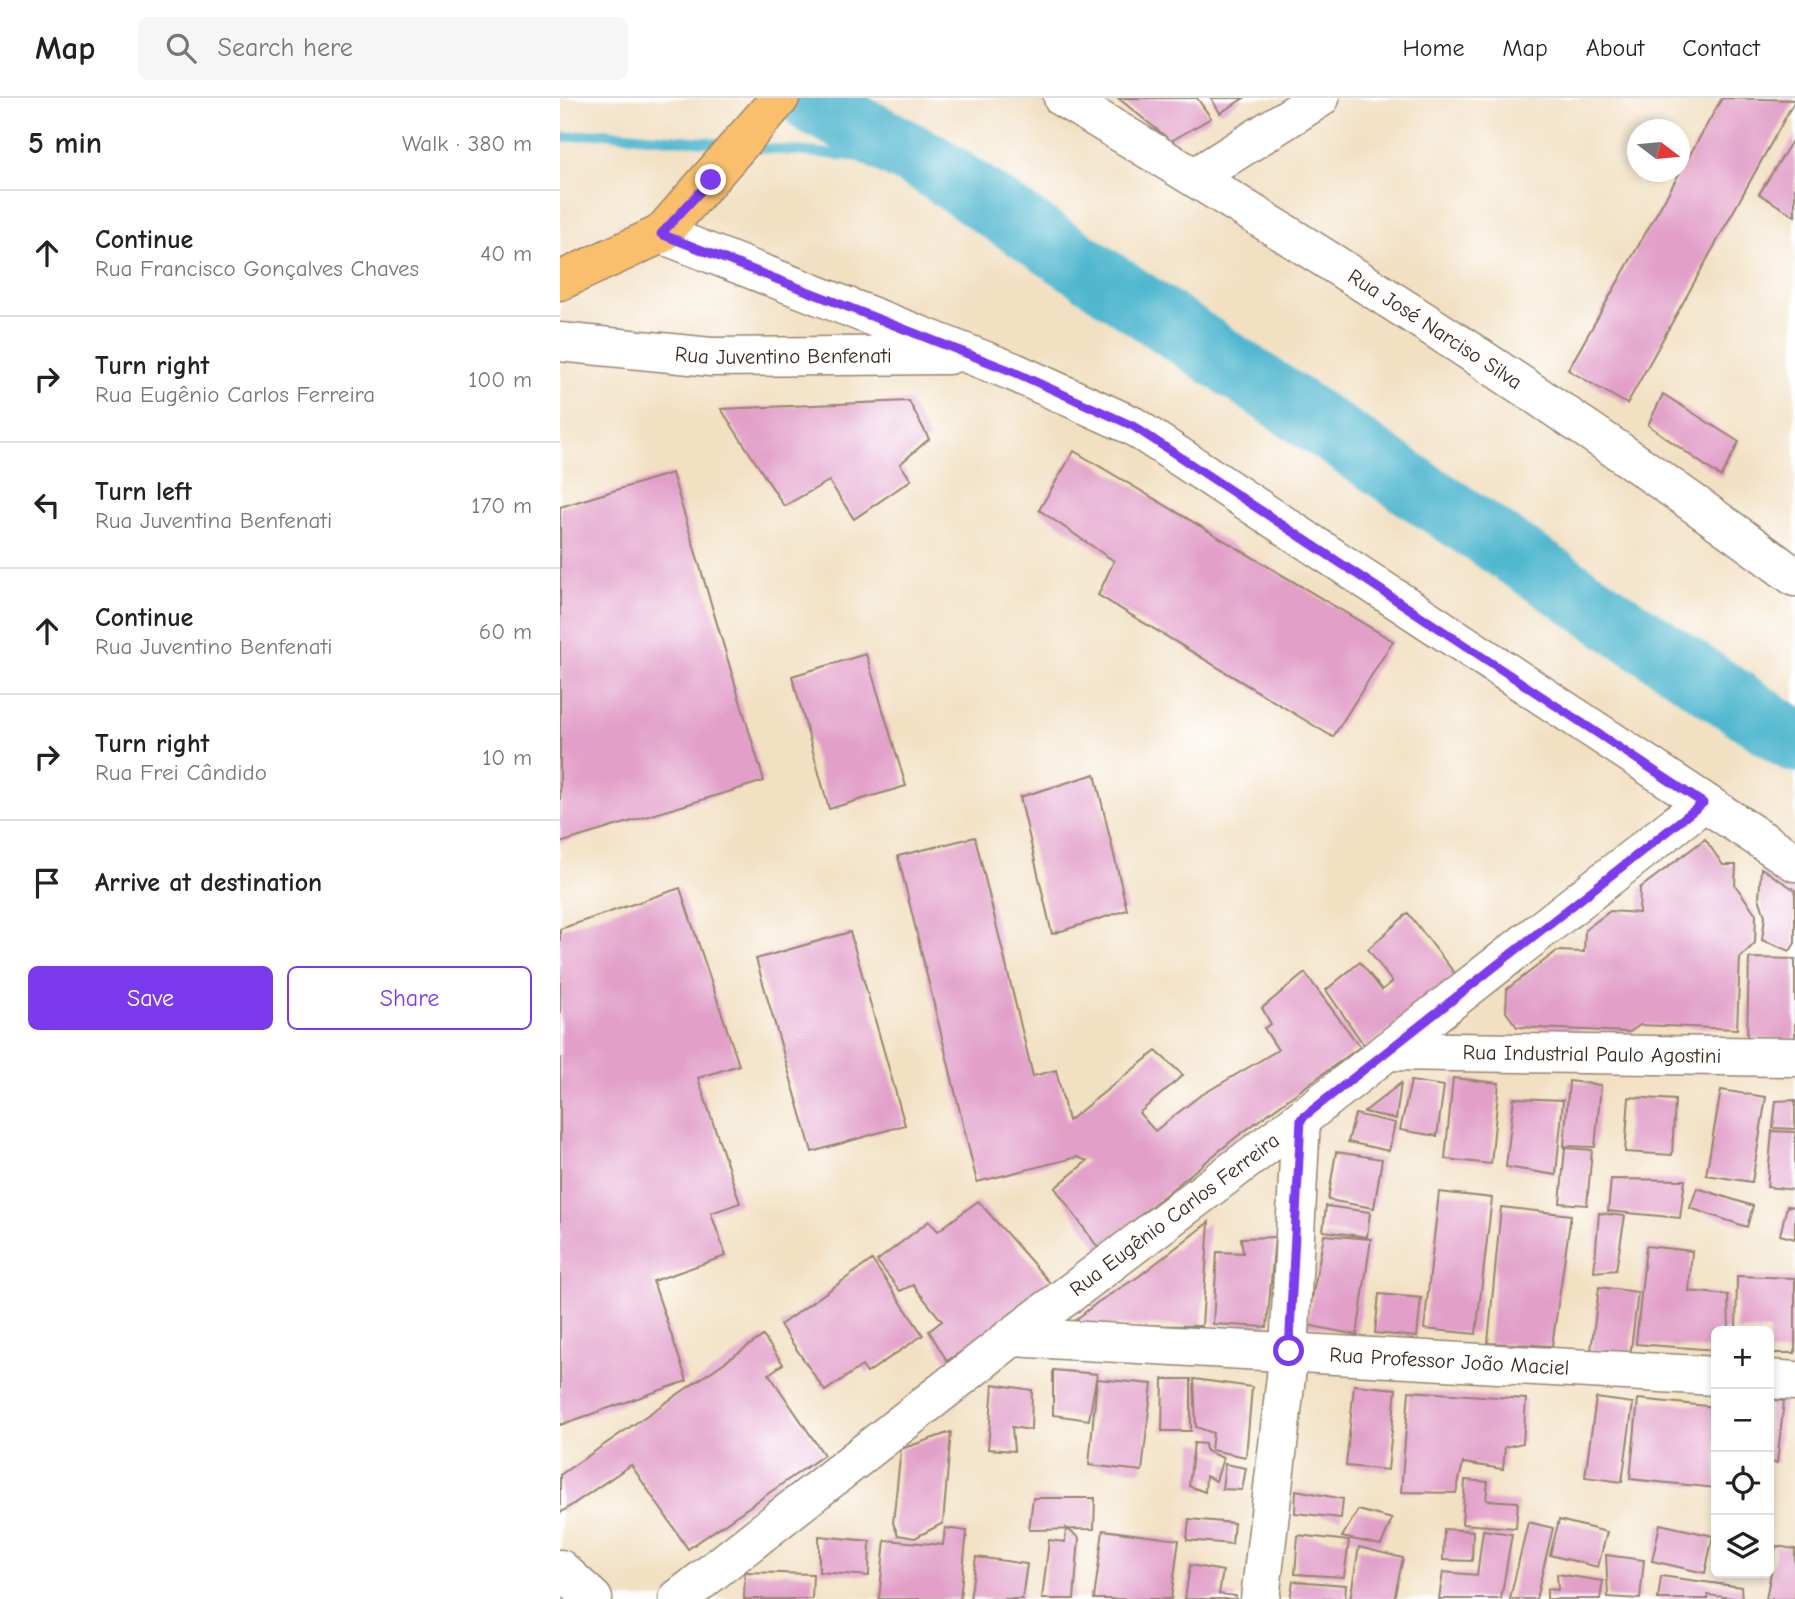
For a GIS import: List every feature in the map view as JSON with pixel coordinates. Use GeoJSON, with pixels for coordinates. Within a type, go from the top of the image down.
{"type":"FeatureCollection","features":[{"type":"Feature","properties":{"kind":"main road"},"geometry":{"type":"LineString","coordinates":[[560,281],[661,234],[780,98]]}},
{"type":"Feature","properties":{"kind":"street","name":"Rua José Narciso Silva"},"geometry":{"type":"LineString","coordinates":[[1063,98],[1185,171],[1453,340],[1669,483],[1795,577]]}},
{"type":"Feature","properties":{"kind":"street"},"geometry":{"type":"LineString","coordinates":[[1185,171],[1283,98]]}},
{"type":"Feature","properties":{"kind":"street"},"geometry":{"type":"LineString","coordinates":[[1185,171],[1320,98]]}},
{"type":"Feature","properties":{"kind":"street","name":"Rua Juventino Benfenati"},"geometry":{"type":"LineString","coordinates":[[661,234],[969,355]]}},
{"type":"Feature","properties":{"kind":"street","name":"Rua Juventino Benfenati"},"geometry":{"type":"LineString","coordinates":[[560,342],[711,357],[969,355]]}},
{"type":"Feature","properties":{"kind":"street"},"geometry":{"type":"LineString","coordinates":[[969,355],[1014,372],[1133,426],[1795,862]]}},
{"type":"Feature","properties":{"kind":"street","name":"Rua Eugênio Carlos Ferreira"},"geometry":{"type":"LineString","coordinates":[[678,1599],[1012,1337],[1301,1119],[1703,803]]}},
{"type":"Feature","properties":{"kind":"street","name":"Rua Industrial Paulo Agostini"},"geometry":{"type":"LineString","coordinates":[[1387,1051],[1795,1057]]}},
{"type":"Feature","properties":{"kind":"street"},"geometry":{"type":"LineString","coordinates":[[1260,1599],[1289,1351],[1301,1119]]}},
{"type":"Feature","properties":{"kind":"street","name":"Rua Professor João Maciel"},"geometry":{"type":"LineString","coordinates":[[1012,1337],[1711,1376]]}},
{"type":"Feature","properties":{"kind":"street"},"geometry":{"type":"LineString","coordinates":[[1774,1379],[1795,1381]]}},
{"type":"Feature","properties":{"kind":"street"},"geometry":{"type":"LineString","coordinates":[[560,1569],[590,1599]]}},
{"type":"Feature","properties":{"kind":"street"},"geometry":{"type":"LineString","coordinates":[[560,1596],[590,1599]]}},
{"type":"Feature","properties":{"kind":"building"},"geometry":{"type":"Polygon","coordinates":[[[1118,98],[1197,98],[1211,118],[1171,141],[1118,98]]]}},
{"type":"Feature","properties":{"kind":"building"},"geometry":{"type":"Polygon","coordinates":[[[1211,98],[1244,98],[1220,113],[1211,98]]]}},
{"type":"Feature","properties":{"kind":"building"},"geometry":{"type":"Polygon","coordinates":[[[1722,98],[1795,100],[1627,404],[1568,370],[1674,182],[1690,182],[1690,155],[1722,98]]]}},
{"type":"Feature","properties":{"kind":"building"},"geometry":{"type":"Polygon","coordinates":[[[1795,136],[1795,216],[1759,194],[1795,136]]]}},
{"type":"Feature","properties":{"kind":"building"},"geometry":{"type":"Polygon","coordinates":[[[1663,394],[1739,442],[1721,477],[1648,425],[1663,394]]]}},
{"type":"Feature","properties":{"kind":"building"},"geometry":{"type":"Polygon","coordinates":[[[909,401],[929,439],[900,464],[911,480],[854,519],[829,481],[784,506],[721,409],[909,401]]]}},
{"type":"Feature","properties":{"kind":"building"},"geometry":{"type":"Polygon","coordinates":[[[1074,451],[1393,641],[1333,737],[1098,595],[1114,561],[1039,510],[1074,451]]]}},
{"type":"Feature","properties":{"kind":"building"},"geometry":{"type":"Polygon","coordinates":[[[672,473],[764,781],[560,843],[560,507],[672,473]]]}},
{"type":"Feature","properties":{"kind":"building"},"geometry":{"type":"Polygon","coordinates":[[[866,654],[906,786],[829,809],[792,676],[866,654]]]}},
{"type":"Feature","properties":{"kind":"building"},"geometry":{"type":"Polygon","coordinates":[[[1095,774],[1127,910],[1052,934],[1020,797],[1095,774]]]}},
{"type":"Feature","properties":{"kind":"building"},"geometry":{"type":"Polygon","coordinates":[[[975,837],[1033,1076],[1056,1070],[1068,1121],[1156,1051],[1183,1075],[1139,1113],[1155,1131],[1198,1097],[1278,1050],[1264,1028],[1271,1024],[1262,1008],[1305,973],[1360,1047],[1235,1138],[1099,1249],[1055,1188],[1087,1161],[1077,1157],[977,1182],[898,856],[975,837]]]}},
{"type":"Feature","properties":{"kind":"building"},"geometry":{"type":"Polygon","coordinates":[[[1705,839],[1723,865],[1736,865],[1735,885],[1756,914],[1755,943],[1740,958],[1737,1029],[1640,1025],[1630,1032],[1517,1027],[1506,1012],[1507,989],[1557,951],[1584,952],[1585,930],[1610,911],[1639,913],[1640,888],[1705,839]]]}},
{"type":"Feature","properties":{"kind":"building"},"geometry":{"type":"Polygon","coordinates":[[[1761,868],[1795,890],[1795,943],[1790,951],[1762,940],[1765,916],[1759,898],[1761,868]]]}},
{"type":"Feature","properties":{"kind":"building"},"geometry":{"type":"Polygon","coordinates":[[[680,888],[739,1065],[698,1078],[740,1203],[711,1213],[726,1256],[653,1281],[687,1381],[560,1425],[560,929],[680,888]]]}},
{"type":"Feature","properties":{"kind":"building"},"geometry":{"type":"Polygon","coordinates":[[[1408,913],[1456,975],[1366,1048],[1326,990],[1360,962],[1382,990],[1392,982],[1368,949],[1408,913]]]}},
{"type":"Feature","properties":{"kind":"building"},"geometry":{"type":"Polygon","coordinates":[[[850,932],[905,1125],[812,1152],[756,959],[850,932]]]}},
{"type":"Feature","properties":{"kind":"building"},"geometry":{"type":"Polygon","coordinates":[[[1749,958],[1795,959],[1795,1039],[1747,1038],[1749,958]]]}},
{"type":"Feature","properties":{"kind":"building"},"geometry":{"type":"Polygon","coordinates":[[[1453,1078],[1499,1083],[1491,1164],[1445,1159],[1453,1078]]]}},
{"type":"Feature","properties":{"kind":"building"},"geometry":{"type":"Polygon","coordinates":[[[1411,1081],[1444,1086],[1437,1136],[1400,1130],[1411,1081]]]}},
{"type":"Feature","properties":{"kind":"building"},"geometry":{"type":"Polygon","coordinates":[[[1569,1081],[1601,1085],[1595,1147],[1564,1146],[1569,1081]]]}},
{"type":"Feature","properties":{"kind":"building"},"geometry":{"type":"Polygon","coordinates":[[[1401,1083],[1396,1119],[1364,1112],[1401,1083]]]}},
{"type":"Feature","properties":{"kind":"building"},"geometry":{"type":"Polygon","coordinates":[[[1721,1090],[1766,1097],[1752,1182],[1706,1175],[1721,1090]]]}},
{"type":"Feature","properties":{"kind":"building"},"geometry":{"type":"Polygon","coordinates":[[[1629,1097],[1675,1100],[1672,1155],[1625,1152],[1629,1097]]]}},
{"type":"Feature","properties":{"kind":"building"},"geometry":{"type":"Polygon","coordinates":[[[1514,1098],[1563,1100],[1556,1175],[1506,1167],[1514,1098]]]}},
{"type":"Feature","properties":{"kind":"building"},"geometry":{"type":"Polygon","coordinates":[[[1795,1100],[1795,1129],[1773,1128],[1776,1101],[1795,1100]]]}},
{"type":"Feature","properties":{"kind":"building"},"geometry":{"type":"Polygon","coordinates":[[[1355,1114],[1395,1123],[1389,1151],[1348,1142],[1355,1114]]]}},
{"type":"Feature","properties":{"kind":"building"},"geometry":{"type":"Polygon","coordinates":[[[1772,1131],[1795,1132],[1795,1190],[1767,1187],[1772,1131]]]}},
{"type":"Feature","properties":{"kind":"building"},"geometry":{"type":"Polygon","coordinates":[[[1565,1148],[1592,1150],[1587,1205],[1560,1203],[1565,1148]]]}},
{"type":"Feature","properties":{"kind":"building"},"geometry":{"type":"Polygon","coordinates":[[[1336,1152],[1382,1159],[1374,1208],[1328,1200],[1336,1152]]]}},
{"type":"Feature","properties":{"kind":"building"},"geometry":{"type":"Polygon","coordinates":[[[1611,1179],[1685,1180],[1680,1218],[1608,1211],[1611,1179]]]}},
{"type":"Feature","properties":{"kind":"building"},"geometry":{"type":"Polygon","coordinates":[[[1697,1188],[1753,1206],[1747,1227],[1690,1208],[1697,1188]]]}},
{"type":"Feature","properties":{"kind":"building"},"geometry":{"type":"Polygon","coordinates":[[[1439,1192],[1492,1198],[1476,1334],[1424,1329],[1439,1192]]]}},
{"type":"Feature","properties":{"kind":"building"},"geometry":{"type":"Polygon","coordinates":[[[978,1201],[1051,1284],[1011,1319],[947,1361],[929,1331],[942,1321],[913,1285],[900,1291],[877,1261],[929,1221],[938,1231],[978,1201]]]}},
{"type":"Feature","properties":{"kind":"building"},"geometry":{"type":"Polygon","coordinates":[[[1326,1206],[1370,1212],[1367,1237],[1323,1231],[1326,1206]]]}},
{"type":"Feature","properties":{"kind":"building"},"geometry":{"type":"Polygon","coordinates":[[[1787,1206],[1795,1207],[1795,1239],[1780,1235],[1787,1206]]]}},
{"type":"Feature","properties":{"kind":"building"},"geometry":{"type":"Polygon","coordinates":[[[1501,1207],[1571,1215],[1552,1346],[1488,1343],[1501,1207]]]}},
{"type":"Feature","properties":{"kind":"building"},"geometry":{"type":"Polygon","coordinates":[[[1599,1213],[1625,1216],[1616,1270],[1594,1272],[1599,1213]]]}},
{"type":"Feature","properties":{"kind":"building"},"geometry":{"type":"Polygon","coordinates":[[[1209,1222],[1202,1326],[1069,1325],[1098,1302],[1138,1277],[1209,1222]]]}},
{"type":"Feature","properties":{"kind":"building"},"geometry":{"type":"Polygon","coordinates":[[[1324,1235],[1371,1239],[1357,1335],[1307,1325],[1324,1235]]]}},
{"type":"Feature","properties":{"kind":"building"},"geometry":{"type":"Polygon","coordinates":[[[1275,1237],[1267,1327],[1213,1324],[1217,1252],[1243,1253],[1241,1238],[1275,1237]]]}},
{"type":"Feature","properties":{"kind":"building"},"geometry":{"type":"Polygon","coordinates":[[[1646,1246],[1692,1251],[1689,1291],[1728,1295],[1729,1326],[1711,1326],[1711,1350],[1636,1344],[1646,1246]]]}},
{"type":"Feature","properties":{"kind":"building"},"geometry":{"type":"Polygon","coordinates":[[[872,1260],[923,1335],[867,1373],[862,1366],[825,1391],[780,1325],[872,1260]]]}},
{"type":"Feature","properties":{"kind":"building"},"geometry":{"type":"Polygon","coordinates":[[[1737,1276],[1795,1278],[1795,1353],[1774,1353],[1774,1326],[1736,1326],[1737,1276]]]}},
{"type":"Feature","properties":{"kind":"building"},"geometry":{"type":"Polygon","coordinates":[[[1599,1287],[1638,1292],[1630,1356],[1591,1351],[1599,1287]]]}},
{"type":"Feature","properties":{"kind":"building"},"geometry":{"type":"Polygon","coordinates":[[[1379,1294],[1421,1298],[1417,1337],[1375,1333],[1379,1294]]]}},
{"type":"Feature","properties":{"kind":"building"},"geometry":{"type":"Polygon","coordinates":[[[763,1336],[783,1364],[769,1374],[824,1455],[688,1549],[631,1465],[560,1513],[560,1475],[763,1336]]]}},
{"type":"Feature","properties":{"kind":"building"},"geometry":{"type":"Polygon","coordinates":[[[1053,1370],[1097,1374],[1089,1420],[1053,1415],[1053,1370]]]}},
{"type":"Feature","properties":{"kind":"building"},"geometry":{"type":"Polygon","coordinates":[[[1097,1379],[1152,1384],[1142,1471],[1089,1465],[1097,1379]]]}},
{"type":"Feature","properties":{"kind":"building"},"geometry":{"type":"Polygon","coordinates":[[[1163,1379],[1191,1379],[1191,1431],[1162,1431],[1163,1379]]]}},
{"type":"Feature","properties":{"kind":"building"},"geometry":{"type":"Polygon","coordinates":[[[1194,1379],[1252,1387],[1246,1457],[1211,1450],[1213,1433],[1196,1427],[1194,1379]]]}},
{"type":"Feature","properties":{"kind":"building"},"geometry":{"type":"Polygon","coordinates":[[[993,1384],[1032,1390],[1031,1430],[1012,1427],[1014,1451],[988,1449],[993,1384]]]}},
{"type":"Feature","properties":{"kind":"building"},"geometry":{"type":"Polygon","coordinates":[[[1354,1385],[1396,1389],[1388,1470],[1346,1466],[1354,1385]]]}},
{"type":"Feature","properties":{"kind":"building"},"geometry":{"type":"Polygon","coordinates":[[[1409,1391],[1526,1399],[1523,1443],[1505,1447],[1503,1469],[1463,1463],[1456,1493],[1401,1492],[1409,1391]]]}},
{"type":"Feature","properties":{"kind":"building"},"geometry":{"type":"Polygon","coordinates":[[[1596,1398],[1633,1403],[1622,1482],[1585,1477],[1596,1398]]]}},
{"type":"Feature","properties":{"kind":"building"},"geometry":{"type":"Polygon","coordinates":[[[1638,1399],[1711,1406],[1711,1487],[1630,1479],[1638,1399]]]}},
{"type":"Feature","properties":{"kind":"building"},"geometry":{"type":"Polygon","coordinates":[[[1774,1400],[1784,1401],[1777,1463],[1774,1463],[1774,1400]]]}},
{"type":"Feature","properties":{"kind":"building"},"geometry":{"type":"Polygon","coordinates":[[[951,1432],[943,1523],[915,1538],[898,1535],[893,1523],[901,1449],[951,1432]]]}},
{"type":"Feature","properties":{"kind":"building"},"geometry":{"type":"Polygon","coordinates":[[[1194,1443],[1205,1444],[1206,1451],[1223,1458],[1216,1481],[1206,1476],[1205,1492],[1189,1486],[1194,1443]]]}},
{"type":"Feature","properties":{"kind":"building"},"geometry":{"type":"Polygon","coordinates":[[[1225,1464],[1246,1468],[1242,1490],[1222,1489],[1225,1464]]]}},
{"type":"Feature","properties":{"kind":"building"},"geometry":{"type":"Polygon","coordinates":[[[1465,1480],[1488,1482],[1486,1500],[1518,1502],[1516,1528],[1462,1524],[1465,1480]]]}},
{"type":"Feature","properties":{"kind":"building"},"geometry":{"type":"Polygon","coordinates":[[[1296,1490],[1343,1499],[1341,1518],[1295,1513],[1296,1490]]]}},
{"type":"Feature","properties":{"kind":"building"},"geometry":{"type":"Polygon","coordinates":[[[1033,1498],[1095,1498],[1094,1529],[1029,1530],[1033,1498]]]}},
{"type":"Feature","properties":{"kind":"building"},"geometry":{"type":"Polygon","coordinates":[[[1358,1510],[1392,1519],[1381,1545],[1342,1537],[1358,1510]]]}},
{"type":"Feature","properties":{"kind":"building"},"geometry":{"type":"Polygon","coordinates":[[[1189,1519],[1234,1523],[1232,1544],[1187,1540],[1189,1519]]]}},
{"type":"Feature","properties":{"kind":"building"},"geometry":{"type":"Polygon","coordinates":[[[1559,1520],[1607,1532],[1598,1567],[1550,1555],[1559,1520]]]}},
{"type":"Feature","properties":{"kind":"building"},"geometry":{"type":"Polygon","coordinates":[[[1528,1522],[1553,1528],[1536,1599],[1510,1599],[1528,1522]]]}},
{"type":"Feature","properties":{"kind":"building"},"geometry":{"type":"Polygon","coordinates":[[[1660,1524],[1711,1536],[1705,1573],[1652,1561],[1660,1524]]]}},
{"type":"Feature","properties":{"kind":"building"},"geometry":{"type":"Polygon","coordinates":[[[945,1528],[967,1531],[960,1599],[879,1599],[885,1540],[943,1545],[945,1528]]]}},
{"type":"Feature","properties":{"kind":"building"},"geometry":{"type":"Polygon","coordinates":[[[1066,1528],[1079,1538],[1074,1599],[1042,1599],[1049,1540],[1065,1542],[1066,1528]]]}},
{"type":"Feature","properties":{"kind":"building"},"geometry":{"type":"Polygon","coordinates":[[[1444,1529],[1473,1531],[1472,1561],[1443,1560],[1444,1529]]]}},
{"type":"Feature","properties":{"kind":"building"},"geometry":{"type":"Polygon","coordinates":[[[1103,1530],[1179,1540],[1171,1599],[1094,1599],[1103,1530]]]}},
{"type":"Feature","properties":{"kind":"building"},"geometry":{"type":"Polygon","coordinates":[[[1483,1530],[1512,1534],[1501,1599],[1439,1599],[1443,1572],[1477,1575],[1483,1530]]]}},
{"type":"Feature","properties":{"kind":"building"},"geometry":{"type":"Polygon","coordinates":[[[1298,1535],[1349,1541],[1344,1577],[1295,1574],[1298,1535]]]}},
{"type":"Feature","properties":{"kind":"building"},"geometry":{"type":"Polygon","coordinates":[[[819,1536],[870,1541],[869,1576],[819,1572],[819,1536]]]}},
{"type":"Feature","properties":{"kind":"building"},"geometry":{"type":"Polygon","coordinates":[[[1776,1546],[1795,1549],[1795,1599],[1766,1599],[1770,1578],[1774,1578],[1776,1546]]]}},
{"type":"Feature","properties":{"kind":"building"},"geometry":{"type":"Polygon","coordinates":[[[1359,1547],[1403,1558],[1394,1599],[1350,1599],[1359,1547]]]}},
{"type":"Feature","properties":{"kind":"building"},"geometry":{"type":"Polygon","coordinates":[[[1606,1555],[1644,1560],[1640,1599],[1608,1597],[1606,1555]]]}},
{"type":"Feature","properties":{"kind":"building"},"geometry":{"type":"Polygon","coordinates":[[[976,1557],[1027,1564],[1022,1599],[970,1599],[976,1557]]]}},
{"type":"Feature","properties":{"kind":"building"},"geometry":{"type":"Polygon","coordinates":[[[1190,1565],[1223,1571],[1219,1594],[1236,1596],[1236,1599],[1185,1599],[1190,1565]]]}},
{"type":"Feature","properties":{"kind":"building"},"geometry":{"type":"Polygon","coordinates":[[[745,1572],[813,1574],[812,1599],[744,1599],[745,1572]]]}},
{"type":"Feature","properties":{"kind":"building"},"geometry":{"type":"Polygon","coordinates":[[[1557,1574],[1603,1581],[1600,1599],[1547,1599],[1547,1589],[1558,1590],[1557,1574]]]}},
{"type":"Feature","properties":{"kind":"building"},"geometry":{"type":"Polygon","coordinates":[[[1661,1576],[1741,1587],[1742,1599],[1708,1595],[1708,1599],[1658,1599],[1661,1576]]]}},
{"type":"Feature","properties":{"kind":"building"},"geometry":{"type":"Polygon","coordinates":[[[1293,1581],[1346,1585],[1345,1599],[1290,1599],[1293,1581]]]}},
{"type":"Feature","properties":{"kind":"waterway"},"geometry":{"type":"LineString","coordinates":[[810,98],[813,103],[928,163],[1795,741]]}},
{"type":"Feature","properties":{"kind":"waterway"},"geometry":{"type":"LineString","coordinates":[[560,138],[603,133],[728,144]]}},
{"type":"Feature","properties":{"kind":"waterway"},"geometry":{"type":"LineString","coordinates":[[751,147],[928,163]]}},
{"type":"Feature","properties":{"kind":"route"},"geometry":{"type":"LineString","coordinates":[[711,180],[661,234],[1014,372],[1133,426],[1703,803],[1301,1119],[1289,1351]]}}]}
